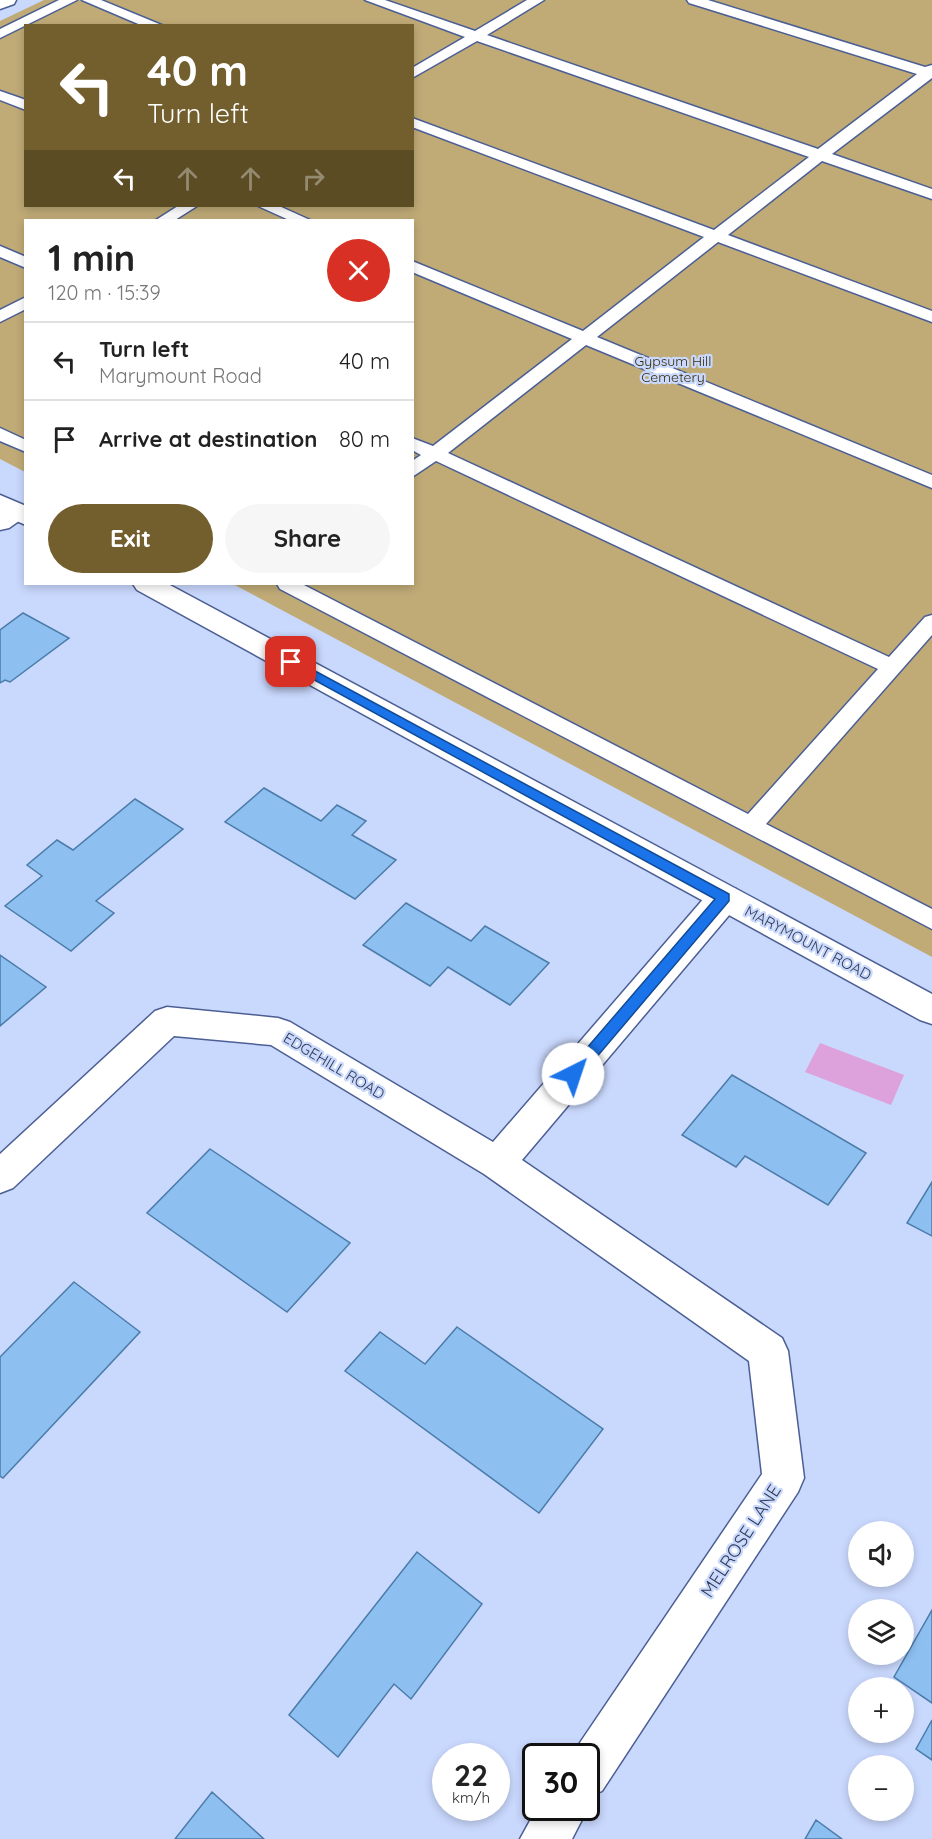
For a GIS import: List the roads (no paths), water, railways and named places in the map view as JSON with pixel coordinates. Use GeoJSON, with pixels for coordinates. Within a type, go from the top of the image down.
{"type":"FeatureCollection","features":[{"type":"Feature","properties":{"kind":"street"},"geometry":{"type":"LineString","coordinates":[[0,3],[7,0]]}},
{"type":"Feature","properties":{"kind":"street","name":"MARYMOUNT ROAD"},"geometry":{"type":"LineString","coordinates":[[149,585],[932,1010]]}},
{"type":"Feature","properties":{"kind":"street"},"geometry":{"type":"LineString","coordinates":[[497,1163],[724,898]]}},
{"type":"Feature","properties":{"kind":"street","name":"EDGEHILL ROAD"},"geometry":{"type":"LineString","coordinates":[[0,1178],[167,1021],[278,1032],[497,1163]]}},
{"type":"Feature","properties":{"kind":"street","name":"MELROSE LANE"},"geometry":{"type":"LineString","coordinates":[[497,1163],[768,1351],[783,1478],[600,1754]]}},
{"type":"Feature","properties":{"kind":"street"},"geometry":{"type":"LineString","coordinates":[[544,1839],[556,1821]]}},
{"type":"Feature","properties":{"kind":"lane"},"geometry":{"type":"LineString","coordinates":[[0,34],[70,0]]}},
{"type":"Feature","properties":{"kind":"lane"},"geometry":{"type":"LineString","coordinates":[[89,0],[152,24]]}},
{"type":"Feature","properties":{"kind":"lane"},"geometry":{"type":"LineString","coordinates":[[372,0],[932,194]]}},
{"type":"Feature","properties":{"kind":"lane"},"geometry":{"type":"LineString","coordinates":[[414,73],[537,0]]}},
{"type":"Feature","properties":{"kind":"lane"},"geometry":{"type":"LineString","coordinates":[[694,0],[930,72]]}},
{"type":"Feature","properties":{"kind":"lane"},"geometry":{"type":"LineString","coordinates":[[414,470],[819,155],[930,72]]}},
{"type":"Feature","properties":{"kind":"lane"},"geometry":{"type":"LineString","coordinates":[[0,95],[24,104]]}},
{"type":"Feature","properties":{"kind":"lane"},"geometry":{"type":"LineString","coordinates":[[414,123],[932,317]]}},
{"type":"Feature","properties":{"kind":"lane"},"geometry":{"type":"LineString","coordinates":[[166,219],[187,207]]}},
{"type":"Feature","properties":{"kind":"lane"},"geometry":{"type":"LineString","coordinates":[[269,207],[299,219]]}},
{"type":"Feature","properties":{"kind":"lane"},"geometry":{"type":"LineString","coordinates":[[0,251],[24,262]]}},
{"type":"Feature","properties":{"kind":"lane"},"geometry":{"type":"LineString","coordinates":[[414,267],[932,482]]}},
{"type":"Feature","properties":{"kind":"lane"},"geometry":{"type":"LineString","coordinates":[[0,317],[24,303]]}},
{"type":"Feature","properties":{"kind":"lane"},"geometry":{"type":"LineString","coordinates":[[0,434],[24,446]]}},
{"type":"Feature","properties":{"kind":"lane"},"geometry":{"type":"LineString","coordinates":[[414,444],[892,667]]}},
{"type":"Feature","properties":{"kind":"lane"},"geometry":{"type":"LineString","coordinates":[[289,585],[932,920]]}},
{"type":"Feature","properties":{"kind":"lane"},"geometry":{"type":"LineString","coordinates":[[751,826],[932,622]]}},
{"type":"Feature","properties":{"kind":"park label","name":"Gypsum Hill Cemetery"},"geometry":{"type":"Point","coordinates":[673,370]}}]}
